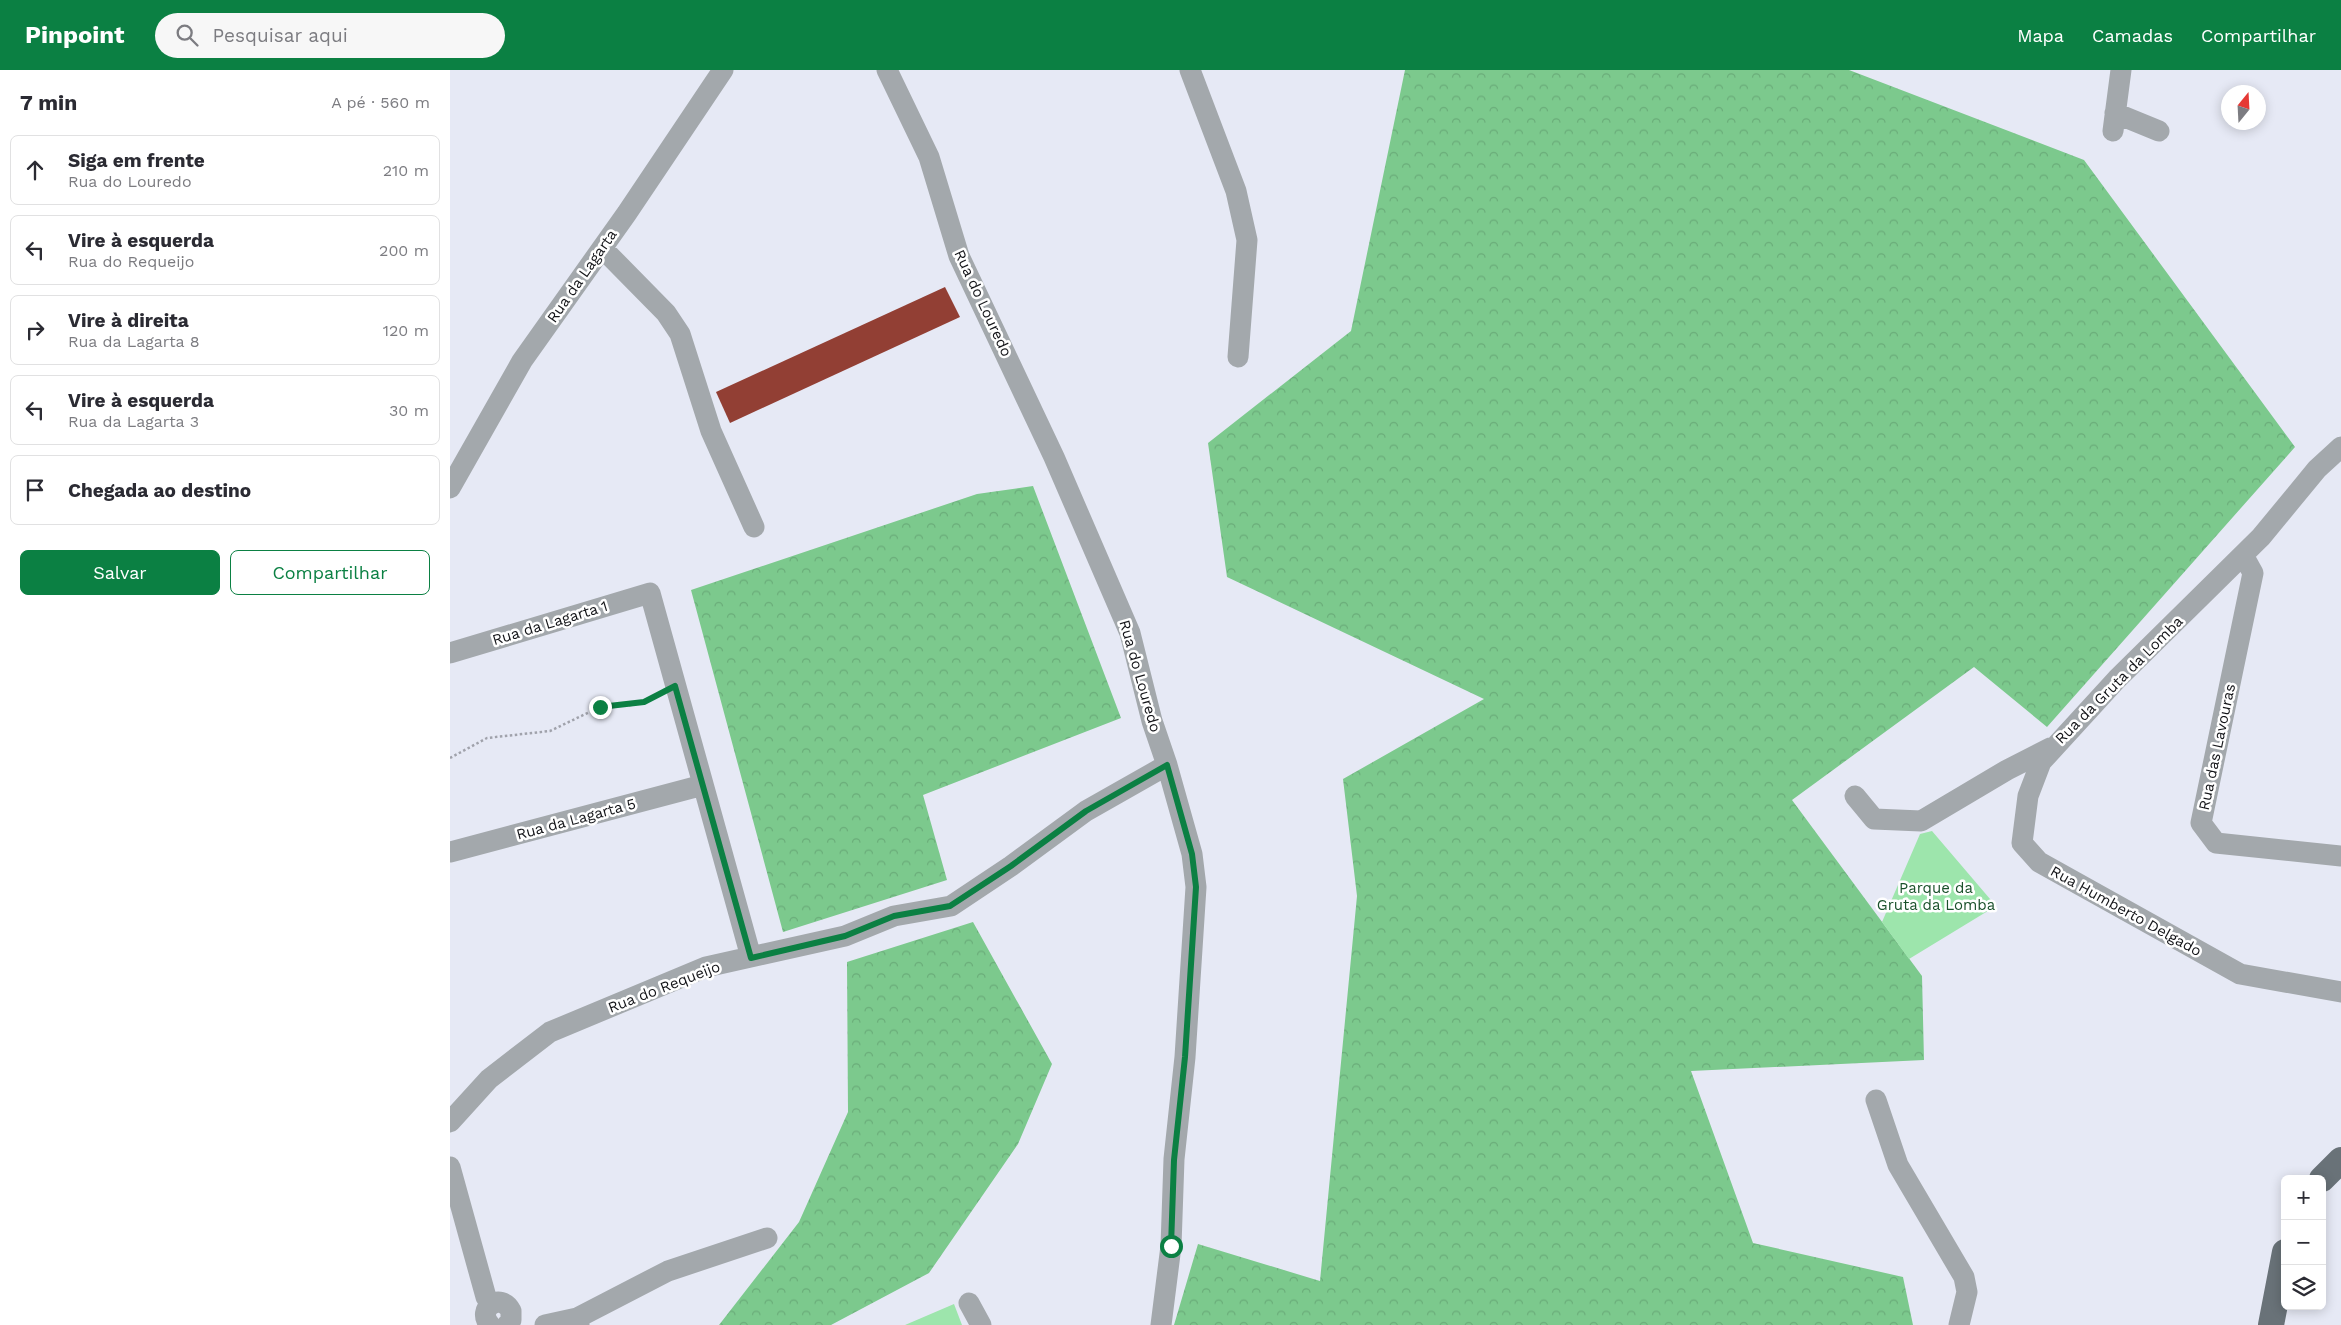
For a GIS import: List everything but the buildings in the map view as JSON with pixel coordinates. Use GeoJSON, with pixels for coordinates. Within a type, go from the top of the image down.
{"type":"FeatureCollection","features":[{"type":"Feature","properties":{"kind":"main road"},"geometry":{"type":"LineString","coordinates":[[2326,1175],[2341,1160]]}},
{"type":"Feature","properties":{"kind":"main road"},"geometry":{"type":"LineString","coordinates":[[2271,1325],[2283,1265]]}},
{"type":"Feature","properties":{"kind":"street","name":"Rua da Lagarta"},"geometry":{"type":"LineString","coordinates":[[450,488],[456,467],[522,360],[602,248],[723,70]]}},
{"type":"Feature","properties":{"kind":"street","name":"Rua do Louredo"},"geometry":{"type":"LineString","coordinates":[[887,70],[929,157],[959,256],[1054,457],[1130,633],[1152,721],[1167,765],[1192,854],[1196,887],[1185,1057],[1174,1160],[1171,1246],[1161,1325]]}},
{"type":"Feature","properties":{"kind":"street"},"geometry":{"type":"LineString","coordinates":[[1190,70],[1236,190],[1248,240],[1238,357]]}},
{"type":"Feature","properties":{"kind":"street"},"geometry":{"type":"LineString","coordinates":[[2121,70],[2114,122],[2159,131]]}},
{"type":"Feature","properties":{"kind":"street"},"geometry":{"type":"LineString","coordinates":[[602,248],[666,314],[680,334],[711,432],[754,527]]}},
{"type":"Feature","properties":{"kind":"street","name":"Rua da Gruta da Lomba"},"geometry":{"type":"LineString","coordinates":[[1855,796],[1874,819],[1921,821],[2007,770],[2057,744],[2117,679],[2262,537],[2317,469],[2341,447]]}},
{"type":"Feature","properties":{"kind":"street","name":"Rua das Lavouras"},"geometry":{"type":"LineString","coordinates":[[2243,555],[2253,572],[2201,823],[2216,843],[2341,856]]}},
{"type":"Feature","properties":{"kind":"street","name":"Rua da Lagarta 1"},"geometry":{"type":"LineString","coordinates":[[450,653],[650,593],[675,686]]}},
{"type":"Feature","properties":{"kind":"street"},"geometry":{"type":"LineString","coordinates":[[675,686],[751,958]]}},
{"type":"Feature","properties":{"kind":"street","name":"Rua Humberto Delgado"},"geometry":{"type":"LineString","coordinates":[[2057,744],[2041,762],[2028,796],[2022,843],[2039,862],[2240,974],[2341,992]]}},
{"type":"Feature","properties":{"kind":"street","name":"Rua do Requeijo"},"geometry":{"type":"LineString","coordinates":[[450,1122],[489,1079],[550,1032],[706,968],[845,936],[894,916],[950,906],[1011,866],[1086,811],[1167,765]]}},
{"type":"Feature","properties":{"kind":"street","name":"Rua da Lagarta 5"},"geometry":{"type":"LineString","coordinates":[[450,852],[703,785]]}},
{"type":"Feature","properties":{"kind":"street"},"geometry":{"type":"LineString","coordinates":[[1876,1100],[1898,1165],[1964,1277],[1967,1292],[1959,1325]]}},
{"type":"Feature","properties":{"kind":"street"},"geometry":{"type":"LineString","coordinates":[[450,1166],[486,1297],[491,1304],[501,1301],[509,1306],[512,1315],[504,1325]]}},
{"type":"Feature","properties":{"kind":"street"},"geometry":{"type":"LineString","coordinates":[[545,1325],[578,1321],[668,1271],[767,1238]]}},
{"type":"Feature","properties":{"kind":"street"},"geometry":{"type":"LineString","coordinates":[[970,1304],[981,1325]]}},
{"type":"Feature","properties":{"kind":"path"},"geometry":{"type":"LineString","coordinates":[[450,758],[487,738],[550,731],[600,707],[644,702],[675,686]]}},
{"type":"Feature","properties":{"kind":"green space"},"geometry":{"type":"Polygon","coordinates":[[[1405,70],[1849,70],[2084,160],[2295,447],[2047,727],[1974,667],[1792,800],[1922,976],[1924,1060],[1691,1071],[1753,1243],[1903,1277],[1913,1325],[1174,1325],[1198,1244],[1320,1281],[1357,896],[1343,779],[1484,699],[1227,577],[1208,443],[1351,331],[1405,70]]]}},
{"type":"Feature","properties":{"kind":"green space"},"geometry":{"type":"Polygon","coordinates":[[[1033,486],[1121,718],[923,795],[947,880],[783,932],[691,590],[977,494],[1033,486]]]}},
{"type":"Feature","properties":{"kind":"green space","name":"Parque da Gruta da Lomba"},"geometry":{"type":"Polygon","coordinates":[[[1932,831],[1996,906],[1909,959],[1882,922],[1920,834],[1932,831]]]}},
{"type":"Feature","properties":{"kind":"green space"},"geometry":{"type":"Polygon","coordinates":[[[973,922],[1052,1064],[1018,1144],[929,1273],[831,1325],[719,1325],[799,1222],[848,1112],[847,962],[973,922]]]}},
{"type":"Feature","properties":{"kind":"green space"},"geometry":{"type":"Polygon","coordinates":[[[954,1304],[962,1325],[905,1325],[954,1304]]]}},
{"type":"Feature","properties":{"kind":"route"},"geometry":{"type":"LineString","coordinates":[[600,707],[644,702],[675,686],[751,958],[845,936],[894,916],[950,906],[1011,866],[1086,811],[1167,765],[1192,854],[1196,887],[1185,1057],[1174,1160],[1171,1246]]}}]}
